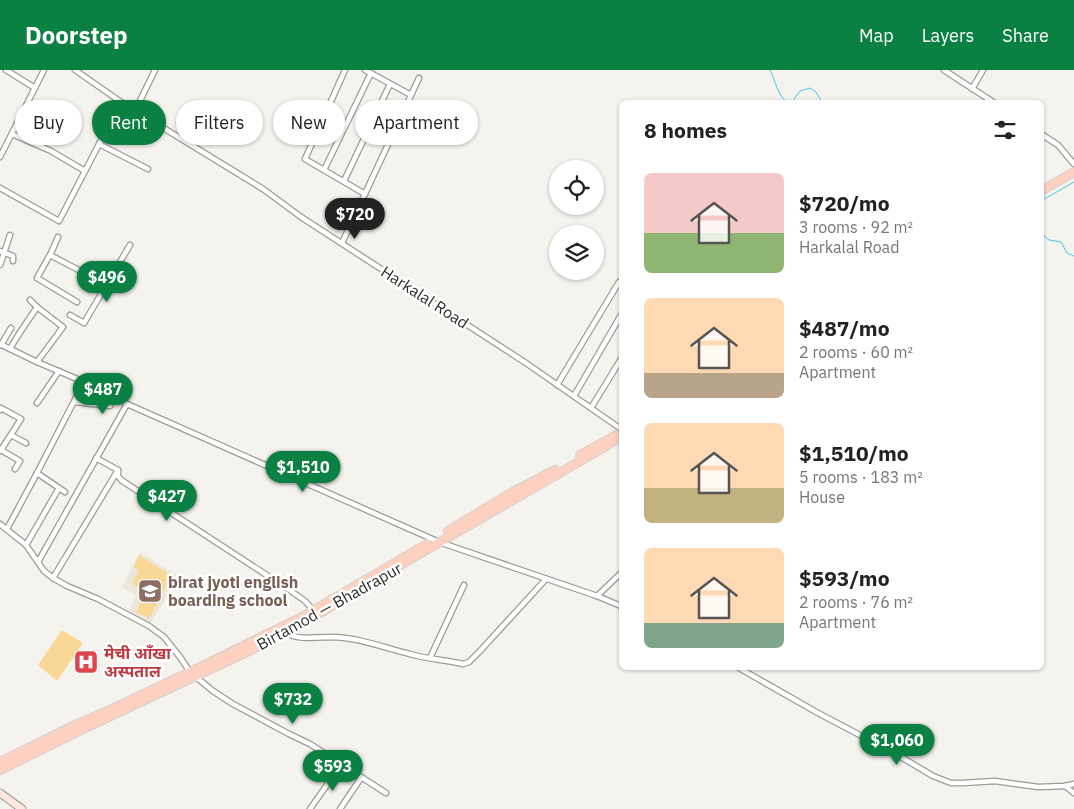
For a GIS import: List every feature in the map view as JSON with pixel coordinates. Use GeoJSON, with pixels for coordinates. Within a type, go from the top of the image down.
{"type":"FeatureCollection","features":[{"type":"Feature","properties":{"kind":"main road"},"geometry":{"type":"LineString","coordinates":[[1044,189],[1074,172]]}},
{"type":"Feature","properties":{"kind":"main road","name":"Birtamod — Bhadrapur"},"geometry":{"type":"LineString","coordinates":[[558,471],[619,431]]}},
{"type":"Feature","properties":{"kind":"main road","name":"Birtamod — Bhadrapur"},"geometry":{"type":"LineString","coordinates":[[273,635],[286,632],[305,622],[511,493],[558,471],[619,437]]}},
{"type":"Feature","properties":{"kind":"main road","name":"Birtamod — Bhadrapur"},"geometry":{"type":"LineString","coordinates":[[0,770],[113,712],[273,635],[313,610],[436,541]]}},
{"type":"Feature","properties":{"kind":"main road","name":"Birtamod — Bhadrapur"},"geometry":{"type":"LineString","coordinates":[[0,762],[77,724],[113,712]]}},
{"type":"Feature","properties":{"kind":"street"},"geometry":{"type":"LineString","coordinates":[[6,70],[35,88]]}},
{"type":"Feature","properties":{"kind":"street"},"geometry":{"type":"LineString","coordinates":[[0,157],[44,70]]}},
{"type":"Feature","properties":{"kind":"street","name":"Harkalal Road"},"geometry":{"type":"LineString","coordinates":[[75,70],[118,100]]}},
{"type":"Feature","properties":{"kind":"street"},"geometry":{"type":"LineString","coordinates":[[140,100],[155,70]]}},
{"type":"Feature","properties":{"kind":"street"},"geometry":{"type":"LineString","coordinates":[[345,70],[305,159],[365,194]]}},
{"type":"Feature","properties":{"kind":"street"},"geometry":{"type":"LineString","coordinates":[[365,70],[411,95]]}},
{"type":"Feature","properties":{"kind":"street"},"geometry":{"type":"LineString","coordinates":[[944,70],[990,100]]}},
{"type":"Feature","properties":{"kind":"street"},"geometry":{"type":"LineString","coordinates":[[972,88],[983,70]]}},
{"type":"Feature","properties":{"kind":"street"},"geometry":{"type":"LineString","coordinates":[[324,170],[371,73]]}},
{"type":"Feature","properties":{"kind":"street"},"geometry":{"type":"LineString","coordinates":[[342,243],[420,78]]}},
{"type":"Feature","properties":{"kind":"street"},"geometry":{"type":"LineString","coordinates":[[344,181],[390,84]]}},
{"type":"Feature","properties":{"kind":"street","name":"Harkalal Road"},"geometry":{"type":"LineString","coordinates":[[166,130],[263,189],[301,217],[487,337],[619,429]]}},
{"type":"Feature","properties":{"kind":"street"},"geometry":{"type":"LineString","coordinates":[[12,134],[51,151],[85,170]]}},
{"type":"Feature","properties":{"kind":"street"},"geometry":{"type":"LineString","coordinates":[[1044,136],[1058,145],[1074,164]]}},
{"type":"Feature","properties":{"kind":"street"},"geometry":{"type":"LineString","coordinates":[[0,188],[59,221],[98,145]]}},
{"type":"Feature","properties":{"kind":"street"},"geometry":{"type":"LineString","coordinates":[[101,145],[148,169]]}},
{"type":"Feature","properties":{"kind":"street"},"geometry":{"type":"LineString","coordinates":[[0,265],[2,252],[10,235]]}},
{"type":"Feature","properties":{"kind":"street"},"geometry":{"type":"LineString","coordinates":[[58,237],[37,278],[77,302]]}},
{"type":"Feature","properties":{"kind":"street"},"geometry":{"type":"LineString","coordinates":[[70,315],[84,322],[130,245]]}},
{"type":"Feature","properties":{"kind":"street"},"geometry":{"type":"LineString","coordinates":[[2,252],[13,256],[13,261]]}},
{"type":"Feature","properties":{"kind":"street"},"geometry":{"type":"LineString","coordinates":[[50,255],[92,277]]}},
{"type":"Feature","properties":{"kind":"street"},"geometry":{"type":"LineString","coordinates":[[557,385],[619,284]]}},
{"type":"Feature","properties":{"kind":"street"},"geometry":{"type":"LineString","coordinates":[[30,300],[63,327],[37,362]]}},
{"type":"Feature","properties":{"kind":"street"},"geometry":{"type":"LineString","coordinates":[[10,350],[19,332],[37,307]]}},
{"type":"Feature","properties":{"kind":"street"},"geometry":{"type":"LineString","coordinates":[[574,396],[619,318]]}},
{"type":"Feature","properties":{"kind":"street"},"geometry":{"type":"LineString","coordinates":[[11,328],[0,345],[84,382],[127,404],[436,541],[619,605]]}},
{"type":"Feature","properties":{"kind":"street"},"geometry":{"type":"LineString","coordinates":[[591,408],[619,362]]}},
{"type":"Feature","properties":{"kind":"street"},"geometry":{"type":"LineString","coordinates":[[37,403],[58,371]]}},
{"type":"Feature","properties":{"kind":"street"},"geometry":{"type":"LineString","coordinates":[[7,529],[84,382]]}},
{"type":"Feature","properties":{"kind":"street"},"geometry":{"type":"LineString","coordinates":[[74,402],[110,406],[114,396]]}},
{"type":"Feature","properties":{"kind":"street"},"geometry":{"type":"LineString","coordinates":[[38,562],[127,404]]}},
{"type":"Feature","properties":{"kind":"street"},"geometry":{"type":"LineString","coordinates":[[0,410],[1,408],[21,419],[0,450],[20,461],[16,469]]}},
{"type":"Feature","properties":{"kind":"street"},"geometry":{"type":"LineString","coordinates":[[11,435],[26,443]]}},
{"type":"Feature","properties":{"kind":"street"},"geometry":{"type":"LineString","coordinates":[[96,458],[118,470]]}},
{"type":"Feature","properties":{"kind":"street"},"geometry":{"type":"LineString","coordinates":[[53,578],[118,470]]}},
{"type":"Feature","properties":{"kind":"street"},"geometry":{"type":"LineString","coordinates":[[118,470],[118,476],[121,480],[288,589],[313,610]]}},
{"type":"Feature","properties":{"kind":"street"},"geometry":{"type":"LineString","coordinates":[[37,473],[65,492]]}},
{"type":"Feature","properties":{"kind":"street"},"geometry":{"type":"LineString","coordinates":[[26,545],[59,488]]}},
{"type":"Feature","properties":{"kind":"street"},"geometry":{"type":"LineString","coordinates":[[0,524],[26,545],[44,571],[53,578],[149,626],[164,637],[192,674],[213,691],[233,704],[310,744],[386,793]]}},
{"type":"Feature","properties":{"kind":"street"},"geometry":{"type":"LineString","coordinates":[[597,596],[619,575]]}},
{"type":"Feature","properties":{"kind":"street"},"geometry":{"type":"LineString","coordinates":[[286,632],[290,636],[335,637],[358,640],[388,649],[463,664],[469,662],[480,651],[546,579]]}},
{"type":"Feature","properties":{"kind":"street"},"geometry":{"type":"LineString","coordinates":[[430,658],[464,585]]}},
{"type":"Feature","properties":{"kind":"street"},"geometry":{"type":"LineString","coordinates":[[742,670],[818,714],[896,754],[933,776],[951,783],[963,784],[995,781],[1028,786],[1065,786],[1074,784]]}},
{"type":"Feature","properties":{"kind":"street"},"geometry":{"type":"LineString","coordinates":[[310,809],[341,764]]}},
{"type":"Feature","properties":{"kind":"street"},"geometry":{"type":"LineString","coordinates":[[340,809],[362,778]]}},
{"type":"Feature","properties":{"kind":"street"},"geometry":{"type":"LineString","coordinates":[[1065,786],[1074,793]]}},
{"type":"Feature","properties":{"kind":"street"},"geometry":{"type":"LineString","coordinates":[[0,793],[22,809]]}},
{"type":"Feature","properties":{"kind":"shaded area","name":"birat jyoti english boarding school"},"geometry":{"type":"Polygon","coordinates":[[[140,552],[179,577],[148,627],[126,618],[136,596],[122,587],[140,552]]]}},
{"type":"Feature","properties":{"kind":"shaded area"},"geometry":{"type":"Polygon","coordinates":[[[139,555],[175,578],[170,589],[166,587],[157,598],[160,600],[149,618],[136,612],[144,590],[132,584],[139,570],[134,567],[139,555]]]}},
{"type":"Feature","properties":{"kind":"shaded area"},"geometry":{"type":"Polygon","coordinates":[[[62,630],[83,643],[57,681],[38,665],[62,630]]]}},
{"type":"Feature","properties":{"kind":"waterway"},"geometry":{"type":"LineString","coordinates":[[770,70],[779,92],[785,100]]}},
{"type":"Feature","properties":{"kind":"waterway"},"geometry":{"type":"LineString","coordinates":[[793,100],[800,91],[810,88],[816,92],[821,100]]}},
{"type":"Feature","properties":{"kind":"waterway"},"geometry":{"type":"LineString","coordinates":[[1044,199],[1074,182]]}},
{"type":"Feature","properties":{"kind":"waterway"},"geometry":{"type":"LineString","coordinates":[[1044,236],[1049,240],[1061,242],[1067,253],[1074,256]]}},
{"type":"Feature","properties":{"kind":"place","name":"birat jyoti english boarding school"},"geometry":{"type":"Point","coordinates":[150,591]}},
{"type":"Feature","properties":{"kind":"place","name":"मेची आँखा अस्पताल"},"geometry":{"type":"Point","coordinates":[86,662]}}]}
